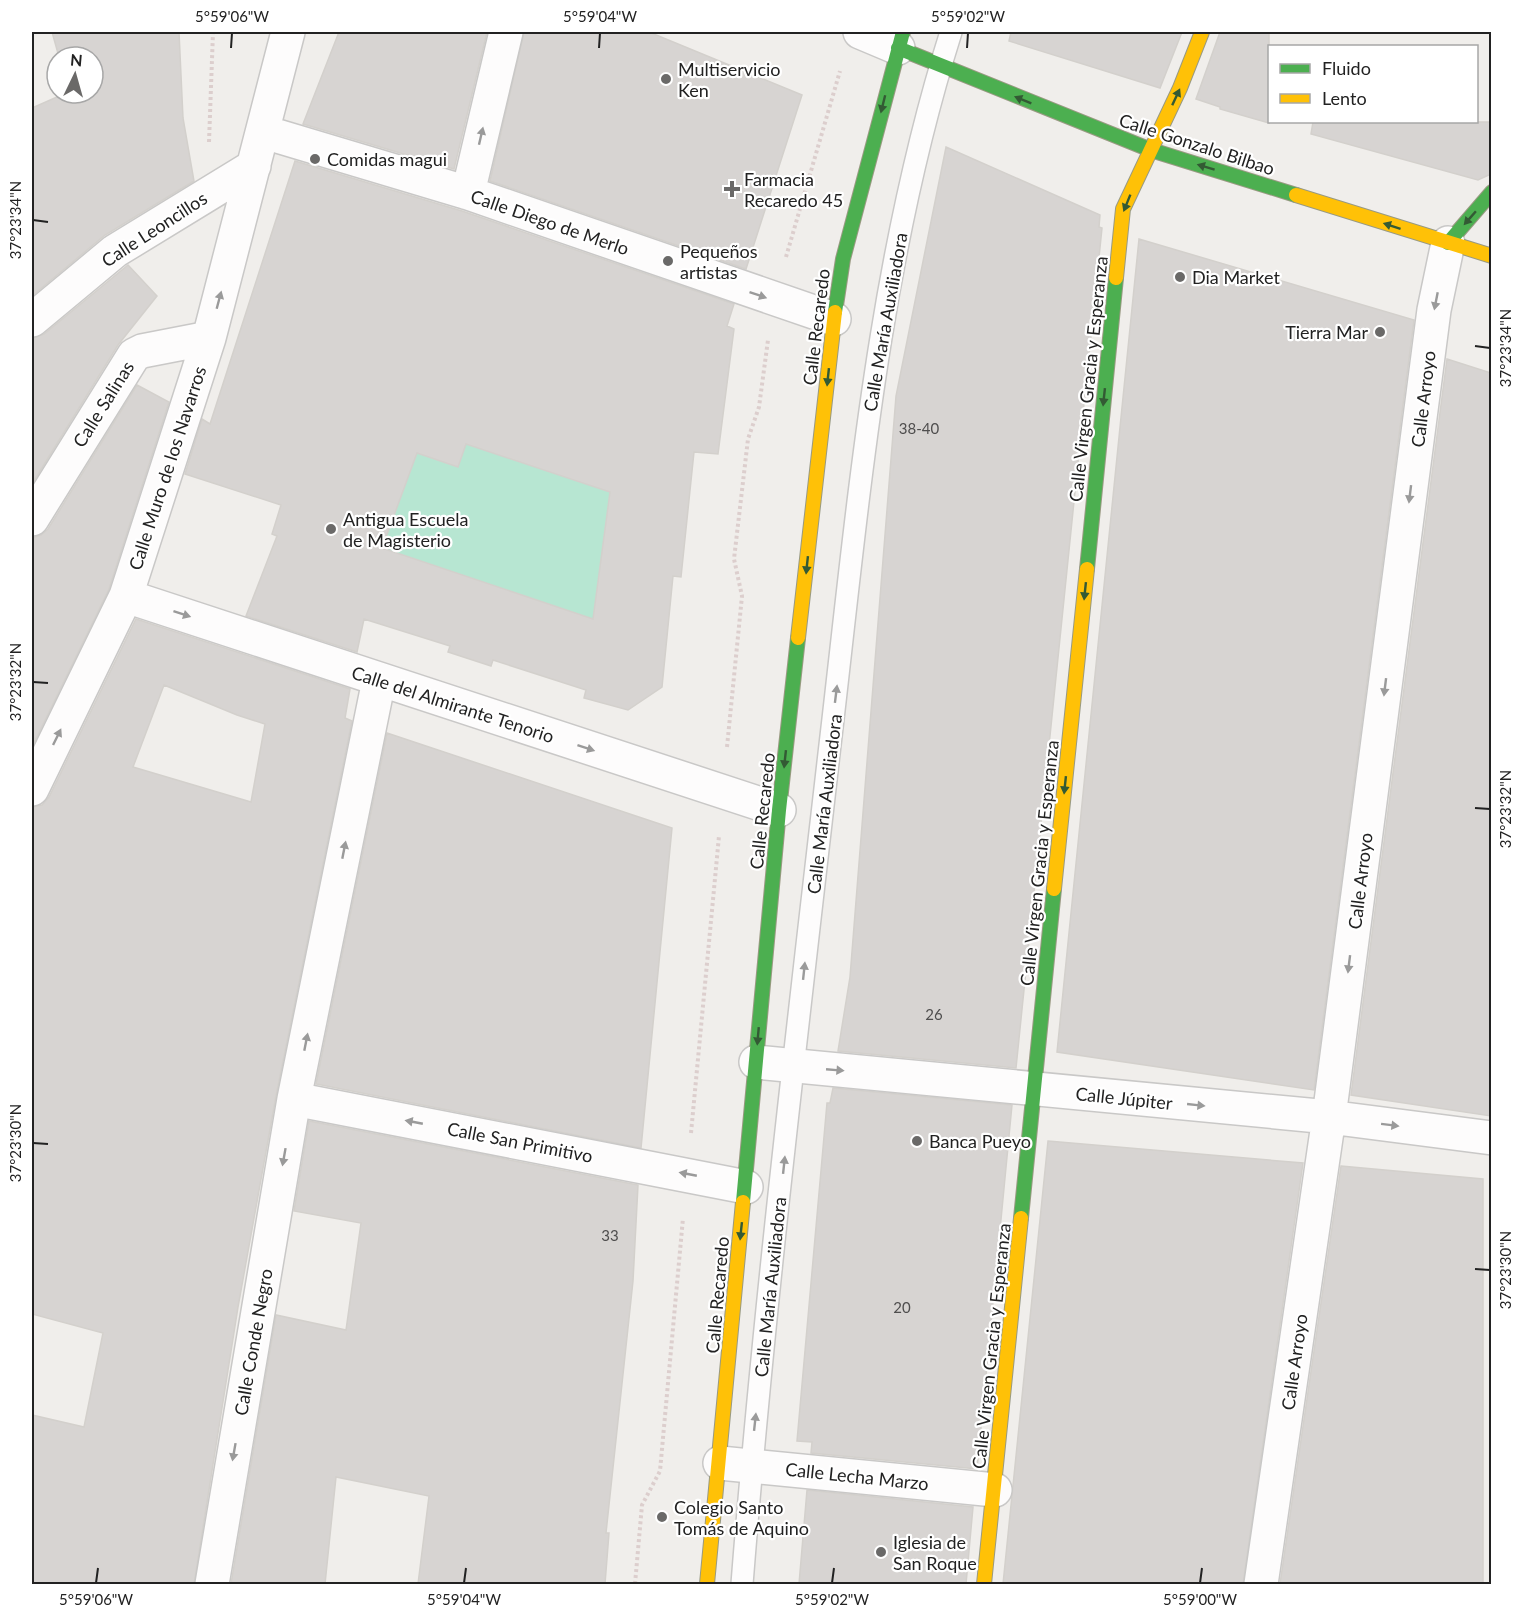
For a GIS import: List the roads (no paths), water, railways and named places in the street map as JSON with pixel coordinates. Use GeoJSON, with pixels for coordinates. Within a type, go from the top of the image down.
{"type":"FeatureCollection","features":[{"type":"Feature","properties":{"kind":"street","name":"Calle Muro de los Navarros"},"geometry":{"type":"LineString","coordinates":[[32,789],[126,596],[209,338],[288,32]]}},
{"type":"Feature","properties":{"kind":"street"},"geometry":{"type":"LineString","coordinates":[[468,194],[506,32]]}},
{"type":"Feature","properties":{"kind":"street"},"geometry":{"type":"LineString","coordinates":[[860,32],[900,40]]}},
{"type":"Feature","properties":{"kind":"street","name":"Calle Virgen Gracia y Esperanza"},"geometry":{"type":"LineString","coordinates":[[984,1584],[1123,209],[1180,88],[1202,32]]}},
{"type":"Feature","properties":{"kind":"street","name":"Calle Gonzalo Bilbao"},"geometry":{"type":"LineString","coordinates":[[900,40],[940,65],[1151,150],[1491,256]]}},
{"type":"Feature","properties":{"kind":"street","name":"Calle Recaredo"},"geometry":{"type":"LineString","coordinates":[[707,1584],[735,1465],[746,1186],[756,1062],[779,810],[834,319],[843,260],[900,40]]}},
{"type":"Feature","properties":{"kind":"street","name":"Calle Diego de Merlo"},"geometry":{"type":"LineString","coordinates":[[264,132],[468,194],[834,319]]}},
{"type":"Feature","properties":{"kind":"street","name":"Calle Leoncillos"},"geometry":{"type":"LineString","coordinates":[[32,320],[115,250],[254,166]]}},
{"type":"Feature","properties":{"kind":"street","name":"Calle Arroyo"},"geometry":{"type":"LineString","coordinates":[[1261,1584],[1329,1117],[1434,309],[1448,243],[1491,192]]}},
{"type":"Feature","properties":{"kind":"street","name":"Calle Salinas"},"geometry":{"type":"LineString","coordinates":[[32,519],[134,355],[142,351],[209,338]]}},
{"type":"Feature","properties":{"kind":"street","name":"Calle del Almirante Tenorio"},"geometry":{"type":"LineString","coordinates":[[126,596],[779,810]]}},
{"type":"Feature","properties":{"kind":"street","name":"Calle Conde Negro"},"geometry":{"type":"LineString","coordinates":[[212,1584],[294,1099],[379,680]]}},
{"type":"Feature","properties":{"kind":"street","name":"Calle Júpiter"},"geometry":{"type":"LineString","coordinates":[[756,1062],[1034,1088],[1292,1116],[1329,1117],[1491,1138]]}},
{"type":"Feature","properties":{"kind":"street","name":"Calle San Primitivo"},"geometry":{"type":"LineString","coordinates":[[294,1099],[746,1186]]}},
{"type":"Feature","properties":{"kind":"street","name":"Calle Lecha Marzo"},"geometry":{"type":"LineString","coordinates":[[735,1465],[995,1490]]}},
{"type":"Feature","properties":{"kind":"lane","name":"Calle María Auxiliadora"},"geometry":{"type":"LineString","coordinates":[[742,1584],[735,1465],[795,1066],[872,385],[920,134],[951,32]]}},
{"type":"Feature","properties":{"kind":"place","name":"Multiservicio Ken"},"geometry":{"type":"Point","coordinates":[666,79]}},
{"type":"Feature","properties":{"kind":"place","name":"Comidas magui"},"geometry":{"type":"Point","coordinates":[315,159]}},
{"type":"Feature","properties":{"kind":"place","name":"Farmacia Recaredo 45"},"geometry":{"type":"Point","coordinates":[732,189]}},
{"type":"Feature","properties":{"kind":"place","name":"Pequeños artistas"},"geometry":{"type":"Point","coordinates":[668,261]}},
{"type":"Feature","properties":{"kind":"place","name":"Dia Market"},"geometry":{"type":"Point","coordinates":[1180,277]}},
{"type":"Feature","properties":{"kind":"place","name":"Tierra Mar"},"geometry":{"type":"Point","coordinates":[1380,332]}},
{"type":"Feature","properties":{"kind":"place","name":"Antigua Escuela de Magisterio"},"geometry":{"type":"Point","coordinates":[331,529]}},
{"type":"Feature","properties":{"kind":"place","name":"Banca Pueyo"},"geometry":{"type":"Point","coordinates":[917,1141]}},
{"type":"Feature","properties":{"kind":"place","name":"Colegio Santo Tomás de Aquino"},"geometry":{"type":"Point","coordinates":[662,1517]}},
{"type":"Feature","properties":{"kind":"place","name":"Iglesia de San Roque"},"geometry":{"type":"Point","coordinates":[881,1552]}}]}
